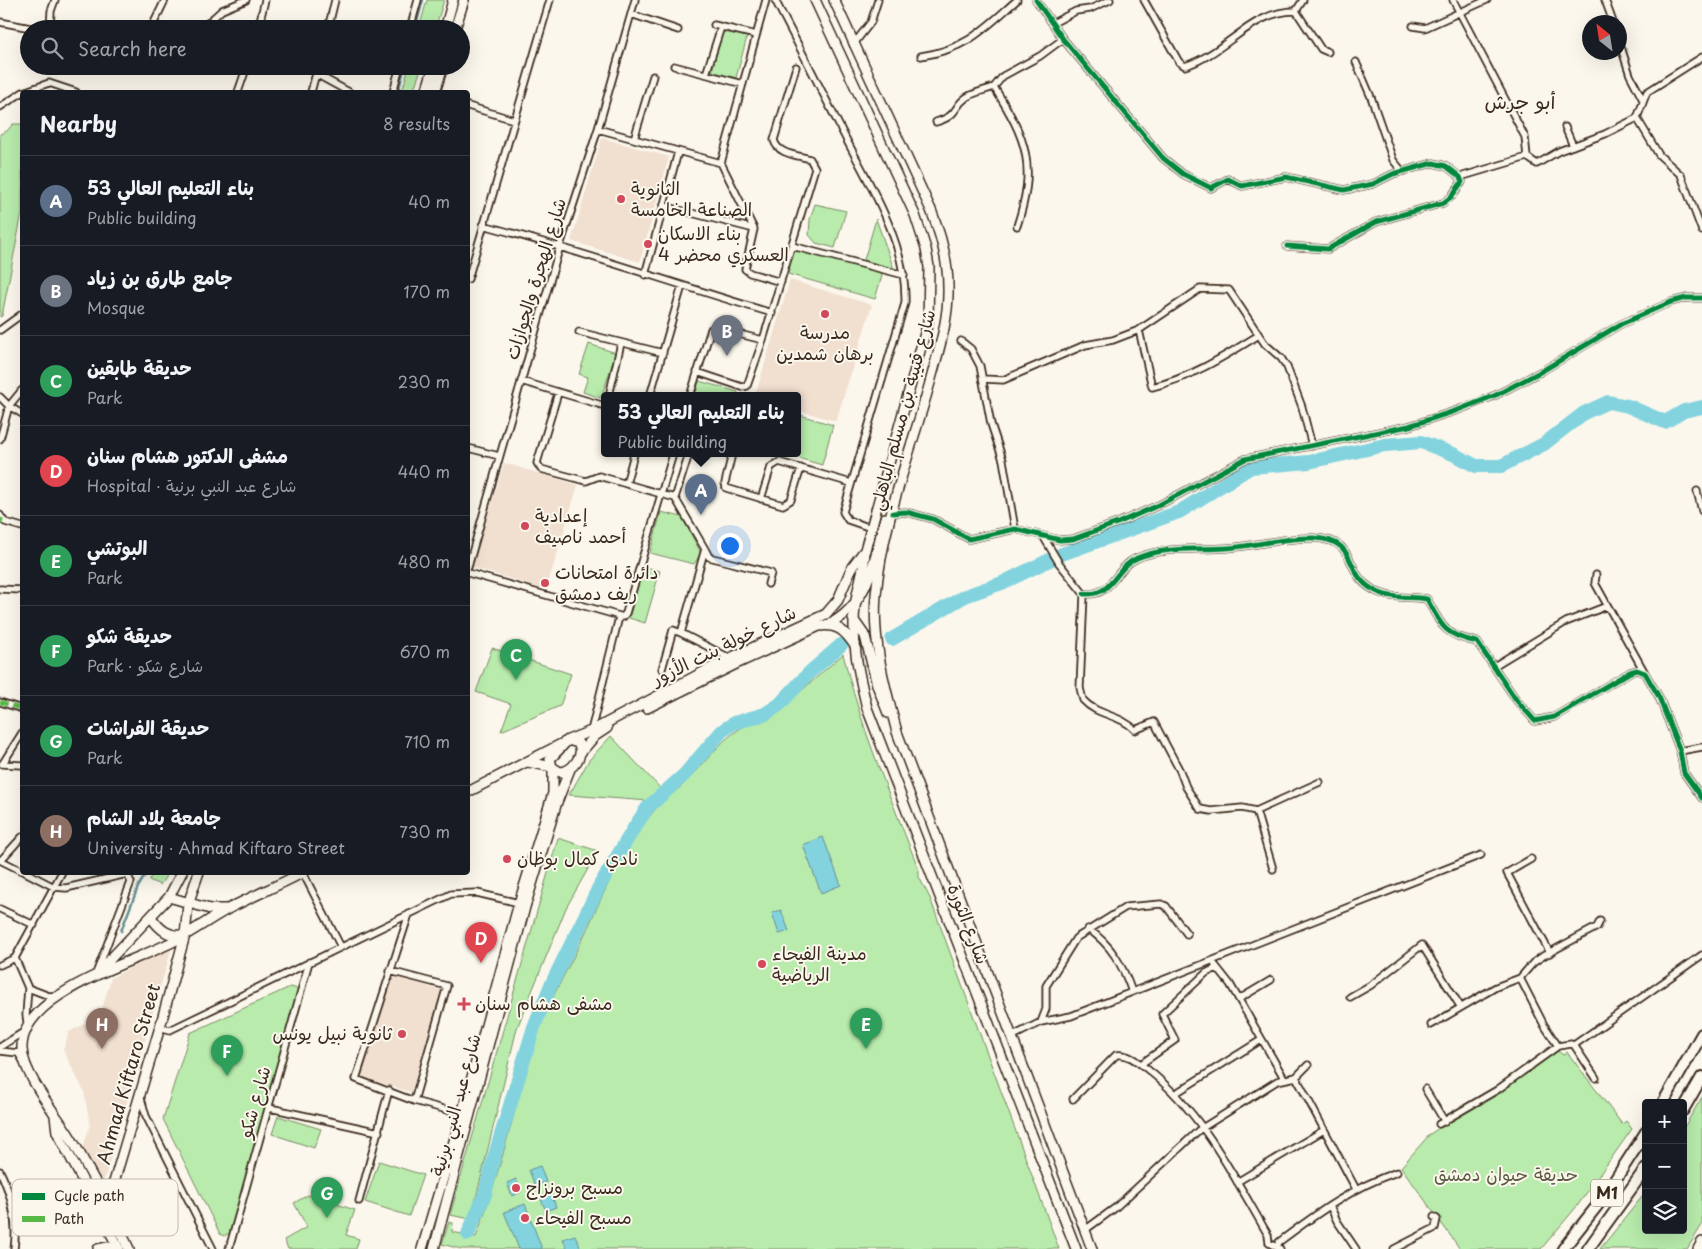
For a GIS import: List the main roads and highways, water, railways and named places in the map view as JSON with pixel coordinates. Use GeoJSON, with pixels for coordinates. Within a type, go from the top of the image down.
{"type":"FeatureCollection","features":[{"type":"Feature","properties":{"kind":"highway"},"geometry":{"type":"LineString","coordinates":[[1665,1099],[1702,1034]]}},
{"type":"Feature","properties":{"kind":"highway"},"geometry":{"type":"LineString","coordinates":[[1687,1103],[1702,1078]]}},
{"type":"Feature","properties":{"kind":"highway","name":"M1"},"geometry":{"type":"LineString","coordinates":[[1563,1249],[1604,1197],[1642,1138]]}},
{"type":"Feature","properties":{"kind":"highway","name":"M1"},"geometry":{"type":"LineString","coordinates":[[1588,1249],[1642,1174]]}},
{"type":"Feature","properties":{"kind":"main road"},"geometry":{"type":"LineString","coordinates":[[447,20],[453,0]]}},
{"type":"Feature","properties":{"kind":"main road"},"geometry":{"type":"LineString","coordinates":[[457,20],[464,0]]}},
{"type":"Feature","properties":{"kind":"main road","name":"شارع قتيبة بن مسلم الباهلي"},"geometry":{"type":"LineString","coordinates":[[815,0],[915,215],[929,267],[930,304],[925,340],[865,550],[865,565],[855,605]]}},
{"type":"Feature","properties":{"kind":"main road","name":"شارع قتيبة بن مسلم الباهلي"},"geometry":{"type":"LineString","coordinates":[[834,0],[931,210],[942,240],[948,272],[948,304],[943,335],[904,468],[878,577],[875,610]]}},
{"type":"Feature","properties":{"kind":"main road"},"geometry":{"type":"LineString","coordinates":[[427,90],[431,75]]}},
{"type":"Feature","properties":{"kind":"main road"},"geometry":{"type":"LineString","coordinates":[[436,90],[440,75]]}},
{"type":"Feature","properties":{"kind":"main road"},"geometry":{"type":"LineString","coordinates":[[855,605],[867,586],[892,496],[904,468]]}},
{"type":"Feature","properties":{"kind":"main road","name":"شارع خولة بنت الأزور"},"geometry":{"type":"LineString","coordinates":[[470,791],[567,741],[591,731],[730,658],[826,614],[838,600],[852,567],[865,550]]}},
{"type":"Feature","properties":{"kind":"main road","name":"شارع خولة بنت الأزور"},"geometry":{"type":"LineString","coordinates":[[581,752],[591,740],[606,729],[736,664],[811,630],[827,625],[845,615],[855,605]]}},
{"type":"Feature","properties":{"kind":"main road","name":"شارع الثورة"},"geometry":{"type":"LineString","coordinates":[[855,605],[857,665],[867,708],[1076,1249]]}},
{"type":"Feature","properties":{"kind":"main road","name":"شارع الثورة"},"geometry":{"type":"LineString","coordinates":[[875,610],[876,643],[897,732],[1092,1249]]}},
{"type":"Feature","properties":{"kind":"main road"},"geometry":{"type":"LineString","coordinates":[[826,614],[845,615],[854,620],[865,636],[876,685],[897,732]]}},
{"type":"Feature","properties":{"kind":"main road"},"geometry":{"type":"LineString","coordinates":[[827,625],[845,632],[856,648]]}},
{"type":"Feature","properties":{"kind":"main road"},"geometry":{"type":"LineString","coordinates":[[528,762],[553,768],[560,772],[570,769],[581,752],[578,743],[567,741],[552,755],[553,768]]}},
{"type":"Feature","properties":{"kind":"main road","name":"شارع عبد النبي برنية"},"geometry":{"type":"LineString","coordinates":[[422,1249],[462,1114],[519,903],[553,793],[553,768]]}},
{"type":"Feature","properties":{"kind":"main road","name":"شارع عبد النبي برنية"},"geometry":{"type":"LineString","coordinates":[[434,1249],[525,906],[557,802],[570,769]]}},
{"type":"Feature","properties":{"kind":"main road"},"geometry":{"type":"LineString","coordinates":[[96,973],[152,917],[169,896],[180,875]]}},
{"type":"Feature","properties":{"kind":"main road","name":"Ahmad Kiftaro Street"},"geometry":{"type":"LineString","coordinates":[[116,1179],[185,935],[188,904],[198,875]]}},
{"type":"Feature","properties":{"kind":"main road"},"geometry":{"type":"LineString","coordinates":[[94,1179],[70,1136],[55,1116],[27,1067],[22,1051],[28,1029],[40,1012],[59,995],[96,973],[138,958],[185,935],[228,909],[299,875]]}},
{"type":"Feature","properties":{"kind":"main road"},"geometry":{"type":"LineString","coordinates":[[169,896],[188,904],[210,909],[228,909]]}},
{"type":"Feature","properties":{"kind":"main road"},"geometry":{"type":"LineString","coordinates":[[152,917],[168,933],[176,936],[185,935]]}},
{"type":"Feature","properties":{"kind":"main road","name":"Ahmad Kiftaro Street"},"geometry":{"type":"LineString","coordinates":[[55,1116],[57,1132],[82,1179]]}},
{"type":"Feature","properties":{"kind":"main road","name":"Ahmad Kiftaro Street"},"geometry":{"type":"LineString","coordinates":[[111,1236],[118,1249]]}},
{"type":"Feature","properties":{"kind":"main road","name":"Ahmad Kiftaro Street"},"geometry":{"type":"LineString","coordinates":[[123,1236],[129,1249]]}},
{"type":"Feature","properties":{"kind":"main road"},"geometry":{"type":"LineString","coordinates":[[1698,1249],[1702,1242]]}},
{"type":"Feature","properties":{"kind":"main road"},"geometry":{"type":"LineString","coordinates":[[98,1249],[108,1247],[118,1249]]}},
{"type":"Feature","properties":{"kind":"water"},"geometry":{"type":"Polygon","coordinates":[[[823,837],[841,885],[821,893],[803,845],[823,837]]]}},
{"type":"Feature","properties":{"kind":"water"},"geometry":{"type":"Polygon","coordinates":[[[781,910],[789,931],[779,934],[772,913],[781,910]]]}},
{"type":"Feature","properties":{"kind":"water"},"geometry":{"type":"Polygon","coordinates":[[[540,1166],[546,1182],[535,1186],[529,1170],[540,1166]]]}},
{"type":"Feature","properties":{"kind":"water"},"geometry":{"type":"Polygon","coordinates":[[[516,1179],[521,1192],[512,1196],[507,1183],[516,1179]]]}},
{"type":"Feature","properties":{"kind":"water"},"geometry":{"type":"Polygon","coordinates":[[[551,1193],[556,1207],[546,1211],[540,1197],[551,1193]]]}},
{"type":"Feature","properties":{"kind":"water"},"geometry":{"type":"Polygon","coordinates":[[[525,1204],[542,1249],[519,1249],[504,1212],[525,1204]]]}},
{"type":"Feature","properties":{"kind":"water"},"geometry":{"type":"Polygon","coordinates":[[[575,1235],[581,1249],[567,1249],[563,1239],[575,1235]]]}},
{"type":"Feature","properties":{"kind":"waterway"},"geometry":{"type":"LineString","coordinates":[[417,20],[423,0]]}},
{"type":"Feature","properties":{"kind":"waterway"},"geometry":{"type":"LineString","coordinates":[[399,90],[403,75]]}},
{"type":"Feature","properties":{"kind":"waterway"},"geometry":{"type":"LineString","coordinates":[[892,639],[965,596],[1002,583],[1062,554],[1179,512],[1251,467],[1309,462],[1385,445],[1421,442],[1453,454],[1476,466],[1501,466],[1544,444],[1584,413],[1608,402],[1628,406],[1665,422],[1684,411],[1702,407]]}},
{"type":"Feature","properties":{"kind":"waterway"},"geometry":{"type":"LineString","coordinates":[[468,1234],[485,1194],[493,1161],[534,1027],[550,987],[600,885],[634,828],[648,807],[684,775],[722,731],[734,723],[765,714],[779,705],[809,673],[841,645]]}},
{"type":"Feature","properties":{"kind":"waterway"},"geometry":{"type":"LineString","coordinates":[[121,931],[138,887],[145,875]]}},
{"type":"Feature","properties":{"kind":"place","name":"الثانوية الصناعة الخامسة"},"geometry":{"type":"Point","coordinates":[621,199]}},
{"type":"Feature","properties":{"kind":"place","name":"بناء الاسكان العسكري محضر 4"},"geometry":{"type":"Point","coordinates":[648,244]}},
{"type":"Feature","properties":{"kind":"place","name":"مدرسة برهان شمدين"},"geometry":{"type":"Point","coordinates":[825,314]}},
{"type":"Feature","properties":{"kind":"place","name":"جامع طارق بن زياد"},"geometry":{"type":"Point","coordinates":[727,356]}},
{"type":"Feature","properties":{"kind":"place","name":"بناء التعليم العالي 53"},"geometry":{"type":"Point","coordinates":[701,515]}},
{"type":"Feature","properties":{"kind":"place","name":"إعدادية أحمد ناصيف"},"geometry":{"type":"Point","coordinates":[525,526]}},
{"type":"Feature","properties":{"kind":"place","name":"دائرة امتحانات ريف دمشق"},"geometry":{"type":"Point","coordinates":[545,583]}},
{"type":"Feature","properties":{"kind":"place","name":"حديقة طابقين"},"geometry":{"type":"Point","coordinates":[516,680]}},
{"type":"Feature","properties":{"kind":"place","name":"نادي كمال بوظان"},"geometry":{"type":"Point","coordinates":[507,859]}},
{"type":"Feature","properties":{"kind":"place","name":"مشفى الدكتور هشام سنان"},"geometry":{"type":"Point","coordinates":[481,963]}},
{"type":"Feature","properties":{"kind":"place","name":"مدينة الفيحاء الرياضية"},"geometry":{"type":"Point","coordinates":[762,964]}},
{"type":"Feature","properties":{"kind":"place","name":"مشفى هشام سنان"},"geometry":{"type":"Point","coordinates":[464,1004]}},
{"type":"Feature","properties":{"kind":"place","name":"ثانوية نبيل يونس"},"geometry":{"type":"Point","coordinates":[402,1034]}},
{"type":"Feature","properties":{"kind":"place","name":"جامعة بلاد الشام"},"geometry":{"type":"Point","coordinates":[102,1049]}},
{"type":"Feature","properties":{"kind":"place","name":"البوتشي"},"geometry":{"type":"Point","coordinates":[866,1049]}},
{"type":"Feature","properties":{"kind":"place","name":"حديقة شكو"},"geometry":{"type":"Point","coordinates":[227,1076]}},
{"type":"Feature","properties":{"kind":"place","name":"مسبح برونزاج"},"geometry":{"type":"Point","coordinates":[516,1188]}},
{"type":"Feature","properties":{"kind":"place","name":"حديقة الفراشات"},"geometry":{"type":"Point","coordinates":[327,1218]}},
{"type":"Feature","properties":{"kind":"place","name":"مسبح الفيحاء"},"geometry":{"type":"Point","coordinates":[525,1218]}},
{"type":"Feature","properties":{"kind":"district","name":"أبو جرش"},"geometry":{"type":"Point","coordinates":[1520,102]}},
{"type":"Feature","properties":{"kind":"park label","name":"حديقة حيوان دمشق"},"geometry":{"type":"Point","coordinates":[1506,1175]}}]}
